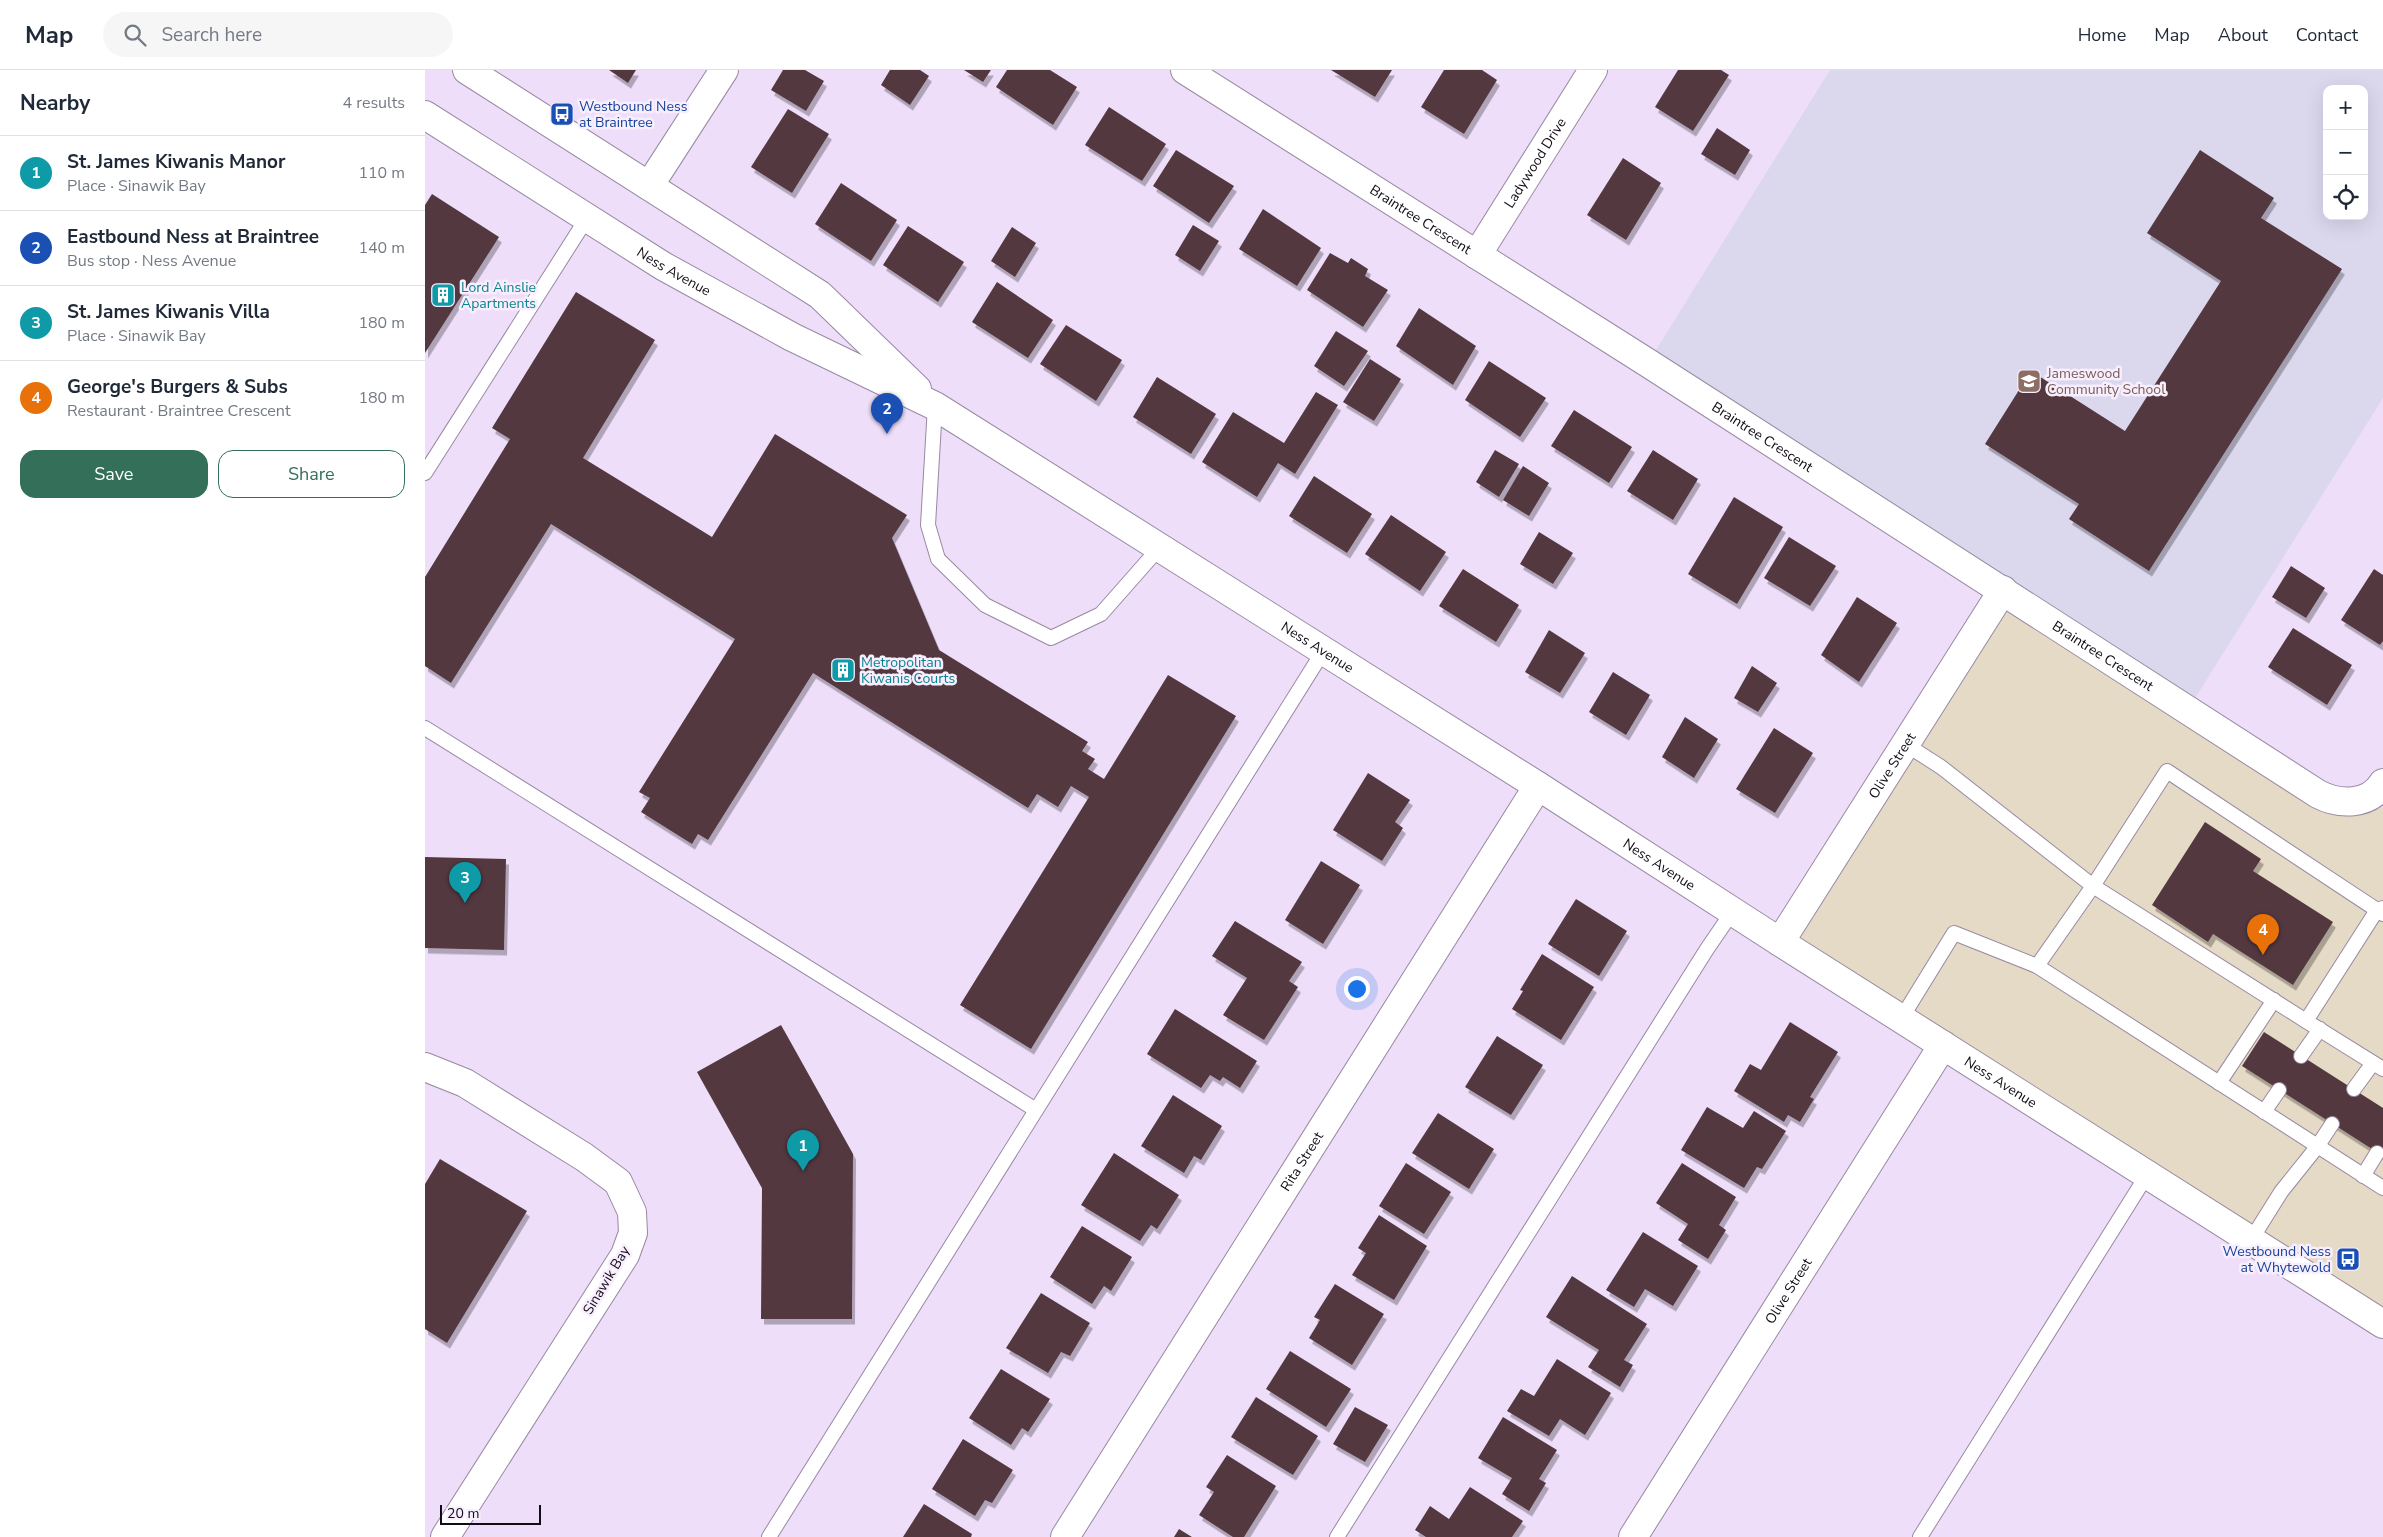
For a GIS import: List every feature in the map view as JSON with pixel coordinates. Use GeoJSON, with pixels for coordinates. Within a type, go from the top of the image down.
{"type":"FeatureCollection","features":[{"type":"Feature","properties":{"kind":"street","name":"Ness Avenue"},"geometry":{"type":"LineString","coordinates":[[467,70],[820,295],[935,406]]}},
{"type":"Feature","properties":{"kind":"street"},"geometry":{"type":"LineString","coordinates":[[649,186],[724,70]]}},
{"type":"Feature","properties":{"kind":"street","name":"Braintree Crescent"},"geometry":{"type":"LineString","coordinates":[[1185,70],[2003,590],[2318,794],[2341,802],[2352,802],[2367,798],[2379,789],[2383,783]]}},
{"type":"Feature","properties":{"kind":"street","name":"Ladywood Drive"},"geometry":{"type":"LineString","coordinates":[[1477,255],[1593,70]]}},
{"type":"Feature","properties":{"kind":"street","name":"Ness Avenue"},"geometry":{"type":"LineString","coordinates":[[425,115],[663,266],[792,337],[935,406],[1324,650],[1780,942],[2383,1324]]}},
{"type":"Feature","properties":{"kind":"street","name":"Olive Street"},"geometry":{"type":"LineString","coordinates":[[1780,942],[2003,590]]}},
{"type":"Feature","properties":{"kind":"street","name":"Rita Street"},"geometry":{"type":"LineString","coordinates":[[1065,1537],[1538,786]]}},
{"type":"Feature","properties":{"kind":"street","name":"Olive Street"},"geometry":{"type":"LineString","coordinates":[[1633,1537],[1943,1045]]}},
{"type":"Feature","properties":{"kind":"street","name":"Sinawik Bay"},"geometry":{"type":"LineString","coordinates":[[425,1067],[465,1082],[583,1157],[617,1182],[632,1212],[633,1232],[625,1255],[445,1537]]}},
{"type":"Feature","properties":{"kind":"lane"},"geometry":{"type":"LineString","coordinates":[[425,473],[587,218]]}},
{"type":"Feature","properties":{"kind":"lane"},"geometry":{"type":"LineString","coordinates":[[935,406],[928,525],[938,559],[985,605],[1051,638],[1101,614],[1160,547]]}},
{"type":"Feature","properties":{"kind":"lane"},"geometry":{"type":"LineString","coordinates":[[769,1537],[1324,650]]}},
{"type":"Feature","properties":{"kind":"lane"},"geometry":{"type":"LineString","coordinates":[[425,728],[1036,1110]]}},
{"type":"Feature","properties":{"kind":"lane"},"geometry":{"type":"LineString","coordinates":[[1905,744],[1941,767],[2093,886],[2378,1066],[2354,1089]]}},
{"type":"Feature","properties":{"kind":"lane"},"geometry":{"type":"LineString","coordinates":[[2037,966],[2093,886],[2167,771],[2381,911],[2306,1021]]}},
{"type":"Feature","properties":{"kind":"lane"},"geometry":{"type":"LineString","coordinates":[[1337,1537],[1707,949],[1733,911]]}},
{"type":"Feature","properties":{"kind":"lane"},"geometry":{"type":"LineString","coordinates":[[1901,1019],[1954,933],[2037,966],[2383,1188]]}},
{"type":"Feature","properties":{"kind":"lane"},"geometry":{"type":"LineString","coordinates":[[2219,1083],[2274,1000]]}},
{"type":"Feature","properties":{"kind":"lane"},"geometry":{"type":"LineString","coordinates":[[2301,1056],[2319,1030]]}},
{"type":"Feature","properties":{"kind":"lane"},"geometry":{"type":"LineString","coordinates":[[2264,1112],[2279,1090]]}},
{"type":"Feature","properties":{"kind":"lane"},"geometry":{"type":"LineString","coordinates":[[2251,1240],[2281,1192],[2317,1147],[2332,1124]]}},
{"type":"Feature","properties":{"kind":"lane"},"geometry":{"type":"LineString","coordinates":[[2363,1176],[2377,1152]]}},
{"type":"Feature","properties":{"kind":"lane"},"geometry":{"type":"LineString","coordinates":[[1919,1537],[2147,1175]]}},
{"type":"Feature","properties":{"kind":"shaded area","name":"Jameswood Community School"},"geometry":{"type":"Polygon","coordinates":[[[1830,70],[2383,70],[2383,398],[2187,711],[1648,363],[1830,70]]]}},
{"type":"Feature","properties":{"kind":"shaded area"},"geometry":{"type":"Polygon","coordinates":[[[2003,590],[2318,794],[2367,798],[2383,808],[2383,1324],[1780,942],[2003,590]]]}},
{"type":"Feature","properties":{"kind":"building"},"geometry":{"type":"Polygon","coordinates":[[[609,70],[636,70],[628,83],[609,70]]]}},
{"type":"Feature","properties":{"kind":"building"},"geometry":{"type":"Polygon","coordinates":[[[783,70],[805,70],[824,81],[806,111],[771,90],[783,70]]]}},
{"type":"Feature","properties":{"kind":"building"},"geometry":{"type":"Polygon","coordinates":[[[890,70],[920,70],[929,76],[910,105],[881,85],[890,70]]]}},
{"type":"Feature","properties":{"kind":"building"},"geometry":{"type":"Polygon","coordinates":[[[964,70],[991,70],[983,82],[964,70]]]}},
{"type":"Feature","properties":{"kind":"building"},"geometry":{"type":"Polygon","coordinates":[[[1007,70],[1050,70],[1077,87],[1053,125],[996,87],[1007,70]]]}},
{"type":"Feature","properties":{"kind":"building"},"geometry":{"type":"Polygon","coordinates":[[[1331,70],[1392,70],[1375,97],[1331,70]]]}},
{"type":"Feature","properties":{"kind":"building"},"geometry":{"type":"Polygon","coordinates":[[[1444,70],[1482,70],[1497,80],[1464,134],[1421,107],[1444,70]]]}},
{"type":"Feature","properties":{"kind":"building"},"geometry":{"type":"Polygon","coordinates":[[[1678,70],[1721,70],[1729,75],[1693,131],[1655,107],[1678,70]]]}},
{"type":"Feature","properties":{"kind":"building"},"geometry":{"type":"Polygon","coordinates":[[[1109,107],[1166,144],[1142,181],[1085,145],[1109,107]]]}},
{"type":"Feature","properties":{"kind":"building"},"geometry":{"type":"Polygon","coordinates":[[[788,109],[829,134],[792,193],[751,167],[788,109]]]}},
{"type":"Feature","properties":{"kind":"building"},"geometry":{"type":"Polygon","coordinates":[[[1717,128],[1750,150],[1735,175],[1701,154],[1717,128]]]}},
{"type":"Feature","properties":{"kind":"building"},"geometry":{"type":"Polygon","coordinates":[[[1176,150],[1234,186],[1209,223],[1153,186],[1176,150]]]}},
{"type":"Feature","properties":{"kind":"building"},"geometry":{"type":"Polygon","coordinates":[[[2200,150],[2274,198],[2261,218],[2342,269],[2149,571],[2069,519],[2079,504],[1985,444],[2031,371],[2125,431],[2221,281],[2147,233],[2200,150]]]}},
{"type":"Feature","properties":{"kind":"building"},"geometry":{"type":"Polygon","coordinates":[[[1623,158],[1661,183],[1626,240],[1587,215],[1623,158]]]}},
{"type":"Feature","properties":{"kind":"building"},"geometry":{"type":"Polygon","coordinates":[[[841,183],[897,220],[871,261],[815,224],[841,183]]]}},
{"type":"Feature","properties":{"kind":"building","name":"Lord Ainslie Apartments"},"geometry":{"type":"Polygon","coordinates":[[[432,194],[499,237],[425,353],[425,205],[432,194]]]}},
{"type":"Feature","properties":{"kind":"building"},"geometry":{"type":"Polygon","coordinates":[[[1263,209],[1321,248],[1297,286],[1239,249],[1263,209]]]}},
{"type":"Feature","properties":{"kind":"building"},"geometry":{"type":"Polygon","coordinates":[[[1193,225],[1219,241],[1200,271],[1175,255],[1193,225]]]}},
{"type":"Feature","properties":{"kind":"building"},"geometry":{"type":"Polygon","coordinates":[[[908,226],[964,262],[938,302],[883,265],[908,226]]]}},
{"type":"Feature","properties":{"kind":"building"},"geometry":{"type":"Polygon","coordinates":[[[1012,227],[1036,243],[1015,277],[991,261],[1012,227]]]}},
{"type":"Feature","properties":{"kind":"building"},"geometry":{"type":"Polygon","coordinates":[[[1330,253],[1348,263],[1351,258],[1368,269],[1365,276],[1388,290],[1363,327],[1307,290],[1330,253]]]}},
{"type":"Feature","properties":{"kind":"building"},"geometry":{"type":"Polygon","coordinates":[[[997,282],[1053,320],[1028,358],[972,322],[997,282]]]}},
{"type":"Feature","properties":{"kind":"building","name":"Metropolitan Kiwanis Courts"},"geometry":{"type":"Polygon","coordinates":[[[576,292],[655,340],[583,458],[712,537],[775,434],[907,515],[892,538],[939,650],[1088,742],[1082,751],[1095,759],[1088,769],[1104,779],[1168,675],[1236,716],[1031,1049],[960,1005],[1089,797],[1071,786],[1058,807],[1037,794],[1028,808],[813,673],[708,840],[698,834],[692,844],[641,812],[650,798],[639,792],[735,639],[551,524],[451,683],[425,666],[425,577],[510,439],[492,428],[576,292]]]}},
{"type":"Feature","properties":{"kind":"building"},"geometry":{"type":"Polygon","coordinates":[[[1419,308],[1476,346],[1453,385],[1396,346],[1419,308]]]}},
{"type":"Feature","properties":{"kind":"building"},"geometry":{"type":"Polygon","coordinates":[[[1066,325],[1122,360],[1096,401],[1040,364],[1066,325]]]}},
{"type":"Feature","properties":{"kind":"building"},"geometry":{"type":"Polygon","coordinates":[[[1336,331],[1368,351],[1344,386],[1314,366],[1336,331]]]}},
{"type":"Feature","properties":{"kind":"building"},"geometry":{"type":"Polygon","coordinates":[[[1370,359],[1401,379],[1374,421],[1343,402],[1370,359]]]}},
{"type":"Feature","properties":{"kind":"building"},"geometry":{"type":"Polygon","coordinates":[[[1489,361],[1546,398],[1520,437],[1465,400],[1489,361]]]}},
{"type":"Feature","properties":{"kind":"building"},"geometry":{"type":"Polygon","coordinates":[[[1157,377],[1216,414],[1191,454],[1133,417],[1157,377]]]}},
{"type":"Feature","properties":{"kind":"building"},"geometry":{"type":"Polygon","coordinates":[[[1316,392],[1338,405],[1295,474],[1278,463],[1257,497],[1202,462],[1233,412],[1284,443],[1316,392]]]}},
{"type":"Feature","properties":{"kind":"building"},"geometry":{"type":"Polygon","coordinates":[[[1574,410],[1632,447],[1609,483],[1551,446],[1574,410]]]}},
{"type":"Feature","properties":{"kind":"building"},"geometry":{"type":"Polygon","coordinates":[[[1495,450],[1519,464],[1499,497],[1476,482],[1495,450]]]}},
{"type":"Feature","properties":{"kind":"building"},"geometry":{"type":"Polygon","coordinates":[[[1653,450],[1698,479],[1673,520],[1627,491],[1653,450]]]}},
{"type":"Feature","properties":{"kind":"building"},"geometry":{"type":"Polygon","coordinates":[[[1523,466],[1549,483],[1529,516],[1503,500],[1523,466]]]}},
{"type":"Feature","properties":{"kind":"building"},"geometry":{"type":"Polygon","coordinates":[[[1314,476],[1372,514],[1347,553],[1289,516],[1314,476]]]}},
{"type":"Feature","properties":{"kind":"building"},"geometry":{"type":"Polygon","coordinates":[[[1734,497],[1783,527],[1737,604],[1688,574],[1734,497]]]}},
{"type":"Feature","properties":{"kind":"building"},"geometry":{"type":"Polygon","coordinates":[[[1391,515],[1446,552],[1420,591],[1365,554],[1391,515]]]}},
{"type":"Feature","properties":{"kind":"building"},"geometry":{"type":"Polygon","coordinates":[[[1539,532],[1573,553],[1553,584],[1520,564],[1539,532]]]}},
{"type":"Feature","properties":{"kind":"building"},"geometry":{"type":"Polygon","coordinates":[[[1789,537],[1836,566],[1810,606],[1764,578],[1789,537]]]}},
{"type":"Feature","properties":{"kind":"building"},"geometry":{"type":"Polygon","coordinates":[[[2291,566],[2325,588],[2306,618],[2272,597],[2291,566]]]}},
{"type":"Feature","properties":{"kind":"building"},"geometry":{"type":"Polygon","coordinates":[[[1463,569],[1519,605],[1496,642],[1439,606],[1463,569]]]}},
{"type":"Feature","properties":{"kind":"building"},"geometry":{"type":"Polygon","coordinates":[[[2374,569],[2383,575],[2383,641],[2380,645],[2341,620],[2374,569]]]}},
{"type":"Feature","properties":{"kind":"building"},"geometry":{"type":"Polygon","coordinates":[[[1857,597],[1897,623],[1859,682],[1821,655],[1857,597]]]}},
{"type":"Feature","properties":{"kind":"building"},"geometry":{"type":"Polygon","coordinates":[[[2293,628],[2352,665],[2327,705],[2268,667],[2293,628]]]}},
{"type":"Feature","properties":{"kind":"building"},"geometry":{"type":"Polygon","coordinates":[[[1549,630],[1585,653],[1560,693],[1525,672],[1549,630]]]}},
{"type":"Feature","properties":{"kind":"building"},"geometry":{"type":"Polygon","coordinates":[[[1752,666],[1777,683],[1758,712],[1734,698],[1752,666]]]}},
{"type":"Feature","properties":{"kind":"building"},"geometry":{"type":"Polygon","coordinates":[[[1613,672],[1650,695],[1626,735],[1589,712],[1613,672]]]}},
{"type":"Feature","properties":{"kind":"building"},"geometry":{"type":"Polygon","coordinates":[[[1685,717],[1718,739],[1694,778],[1662,757],[1685,717]]]}},
{"type":"Feature","properties":{"kind":"building"},"geometry":{"type":"Polygon","coordinates":[[[1774,728],[1813,753],[1775,813],[1736,789],[1774,728]]]}},
{"type":"Feature","properties":{"kind":"building"},"geometry":{"type":"Polygon","coordinates":[[[1368,773],[1410,800],[1395,822],[1403,828],[1382,861],[1333,830],[1368,773]]]}},
{"type":"Feature","properties":{"kind":"building"},"geometry":{"type":"Polygon","coordinates":[[[2205,822],[2261,859],[2253,871],[2333,922],[2293,985],[2213,934],[2208,942],[2152,905],[2205,822]]]}},
{"type":"Feature","properties":{"kind":"building"},"geometry":{"type":"Polygon","coordinates":[[[425,857],[506,859],[504,950],[425,948],[425,857]]]}},
{"type":"Feature","properties":{"kind":"building"},"geometry":{"type":"Polygon","coordinates":[[[1321,861],[1360,885],[1323,944],[1285,920],[1321,861]]]}},
{"type":"Feature","properties":{"kind":"building"},"geometry":{"type":"Polygon","coordinates":[[[1576,899],[1627,931],[1599,976],[1548,944],[1576,899]]]}},
{"type":"Feature","properties":{"kind":"building"},"geometry":{"type":"Polygon","coordinates":[[[1235,921],[1302,962],[1289,981],[1298,987],[1264,1040],[1223,1015],[1247,978],[1212,956],[1235,921]]]}},
{"type":"Feature","properties":{"kind":"building"},"geometry":{"type":"Polygon","coordinates":[[[1542,954],[1594,987],[1561,1040],[1512,1009],[1523,991],[1520,990],[1542,954]]]}},
{"type":"Feature","properties":{"kind":"building"},"geometry":{"type":"Polygon","coordinates":[[[1175,1009],[1257,1061],[1240,1088],[1223,1077],[1220,1081],[1210,1075],[1201,1088],[1147,1054],[1175,1009]]]}},
{"type":"Feature","properties":{"kind":"building"},"geometry":{"type":"Polygon","coordinates":[[[1790,1022],[1838,1052],[1810,1097],[1814,1099],[1800,1122],[1788,1115],[1784,1122],[1734,1091],[1750,1064],[1761,1070],[1790,1022]]]}},
{"type":"Feature","properties":{"kind":"building"},"geometry":{"type":"Polygon","coordinates":[[[781,1025],[853,1154],[852,1319],[761,1319],[762,1188],[697,1072],[781,1025]]]}},
{"type":"Feature","properties":{"kind":"building"},"geometry":{"type":"Polygon","coordinates":[[[2264,1032],[2383,1108],[2383,1156],[2242,1066],[2264,1032]]]}},
{"type":"Feature","properties":{"kind":"building"},"geometry":{"type":"Polygon","coordinates":[[[1497,1036],[1543,1065],[1511,1115],[1465,1087],[1497,1036]]]}},
{"type":"Feature","properties":{"kind":"building"},"geometry":{"type":"Polygon","coordinates":[[[1173,1095],[1222,1126],[1201,1160],[1194,1156],[1184,1173],[1141,1146],[1173,1095]]]}},
{"type":"Feature","properties":{"kind":"building"},"geometry":{"type":"Polygon","coordinates":[[[1707,1107],[1743,1128],[1754,1111],[1786,1131],[1762,1169],[1757,1167],[1744,1188],[1681,1150],[1707,1107]]]}},
{"type":"Feature","properties":{"kind":"building"},"geometry":{"type":"Polygon","coordinates":[[[1438,1113],[1494,1149],[1469,1189],[1412,1153],[1438,1113]]]}},
{"type":"Feature","properties":{"kind":"building"},"geometry":{"type":"Polygon","coordinates":[[[1114,1153],[1179,1195],[1157,1229],[1151,1225],[1140,1241],[1081,1205],[1114,1153]]]}},
{"type":"Feature","properties":{"kind":"building"},"geometry":{"type":"Polygon","coordinates":[[[440,1159],[527,1211],[447,1343],[425,1329],[425,1184],[440,1159]]]}},
{"type":"Feature","properties":{"kind":"building"},"geometry":{"type":"Polygon","coordinates":[[[1406,1163],[1451,1192],[1424,1234],[1379,1206],[1406,1163]]]}},
{"type":"Feature","properties":{"kind":"building"},"geometry":{"type":"Polygon","coordinates":[[[1682,1163],[1736,1197],[1719,1225],[1726,1230],[1708,1259],[1678,1240],[1688,1224],[1656,1203],[1682,1163]]]}},
{"type":"Feature","properties":{"kind":"building"},"geometry":{"type":"Polygon","coordinates":[[[1379,1215],[1427,1246],[1394,1300],[1352,1275],[1366,1253],[1358,1248],[1379,1215]]]}},
{"type":"Feature","properties":{"kind":"building"},"geometry":{"type":"Polygon","coordinates":[[[1082,1226],[1132,1257],[1111,1291],[1104,1286],[1092,1304],[1050,1277],[1082,1226]]]}},
{"type":"Feature","properties":{"kind":"building"},"geometry":{"type":"Polygon","coordinates":[[[1643,1232],[1698,1266],[1673,1306],[1645,1289],[1634,1307],[1606,1290],[1643,1232]]]}},
{"type":"Feature","properties":{"kind":"building"},"geometry":{"type":"Polygon","coordinates":[[[1572,1276],[1647,1324],[1624,1360],[1633,1365],[1620,1387],[1588,1367],[1599,1350],[1546,1317],[1572,1276]]]}},
{"type":"Feature","properties":{"kind":"building"},"geometry":{"type":"Polygon","coordinates":[[[1335,1284],[1384,1314],[1352,1365],[1309,1338],[1320,1320],[1314,1317],[1335,1284]]]}},
{"type":"Feature","properties":{"kind":"building"},"geometry":{"type":"Polygon","coordinates":[[[1041,1293],[1090,1323],[1070,1356],[1061,1352],[1048,1373],[1006,1348],[1041,1293]]]}},
{"type":"Feature","properties":{"kind":"building"},"geometry":{"type":"Polygon","coordinates":[[[1290,1351],[1351,1389],[1326,1427],[1266,1389],[1290,1351]]]}},
{"type":"Feature","properties":{"kind":"building"},"geometry":{"type":"Polygon","coordinates":[[[1557,1359],[1611,1393],[1585,1435],[1560,1419],[1549,1436],[1507,1411],[1521,1389],[1534,1396],[1557,1359]]]}},
{"type":"Feature","properties":{"kind":"building"},"geometry":{"type":"Polygon","coordinates":[[[1001,1369],[1050,1399],[1028,1432],[1022,1428],[1011,1445],[969,1418],[1001,1369]]]}},
{"type":"Feature","properties":{"kind":"building"},"geometry":{"type":"Polygon","coordinates":[[[1256,1397],[1318,1436],[1293,1475],[1231,1437],[1256,1397]]]}},
{"type":"Feature","properties":{"kind":"building"},"geometry":{"type":"Polygon","coordinates":[[[1355,1407],[1388,1425],[1365,1462],[1333,1444],[1355,1407]]]}},
{"type":"Feature","properties":{"kind":"building"},"geometry":{"type":"Polygon","coordinates":[[[1503,1417],[1557,1450],[1539,1479],[1546,1483],[1529,1511],[1502,1494],[1512,1478],[1478,1458],[1503,1417]]]}},
{"type":"Feature","properties":{"kind":"building"},"geometry":{"type":"Polygon","coordinates":[[[963,1439],[1013,1470],[992,1503],[985,1500],[975,1516],[932,1489],[963,1439]]]}},
{"type":"Feature","properties":{"kind":"building"},"geometry":{"type":"Polygon","coordinates":[[[1227,1455],[1276,1486],[1244,1537],[1233,1537],[1199,1515],[1214,1492],[1206,1487],[1227,1455]]]}},
{"type":"Feature","properties":{"kind":"building"},"geometry":{"type":"Polygon","coordinates":[[[1470,1487],[1523,1521],[1512,1537],[1426,1537],[1415,1530],[1430,1506],[1449,1519],[1470,1487]]]}},
{"type":"Feature","properties":{"kind":"building"},"geometry":{"type":"Polygon","coordinates":[[[924,1504],[972,1534],[971,1537],[903,1537],[924,1504]]]}},
{"type":"Feature","properties":{"kind":"building"},"geometry":{"type":"Polygon","coordinates":[[[1179,1529],[1192,1537],[1174,1537],[1179,1529]]]}},
{"type":"Feature","properties":{"kind":"place","name":"Westbound Ness at Braintree"},"geometry":{"type":"Point","coordinates":[562,114]}},
{"type":"Feature","properties":{"kind":"place","name":"Lord Ainslie Apartments"},"geometry":{"type":"Point","coordinates":[443,295]}},
{"type":"Feature","properties":{"kind":"place","name":"Jameswood Community School"},"geometry":{"type":"Point","coordinates":[2029,381]}},
{"type":"Feature","properties":{"kind":"place","name":"Eastbound Ness at Braintree"},"geometry":{"type":"Point","coordinates":[887,434]}},
{"type":"Feature","properties":{"kind":"place","name":"Metropolitan Kiwanis Courts"},"geometry":{"type":"Point","coordinates":[843,670]}},
{"type":"Feature","properties":{"kind":"place","name":"St. James Kiwanis Villa"},"geometry":{"type":"Point","coordinates":[465,903]}},
{"type":"Feature","properties":{"kind":"place","name":"George's Burgers & Subs"},"geometry":{"type":"Point","coordinates":[2263,955]}},
{"type":"Feature","properties":{"kind":"place","name":"St. James Kiwanis Manor"},"geometry":{"type":"Point","coordinates":[803,1171]}},
{"type":"Feature","properties":{"kind":"place","name":"Westbound Ness at Whytewold"},"geometry":{"type":"Point","coordinates":[2348,1259]}}]}
